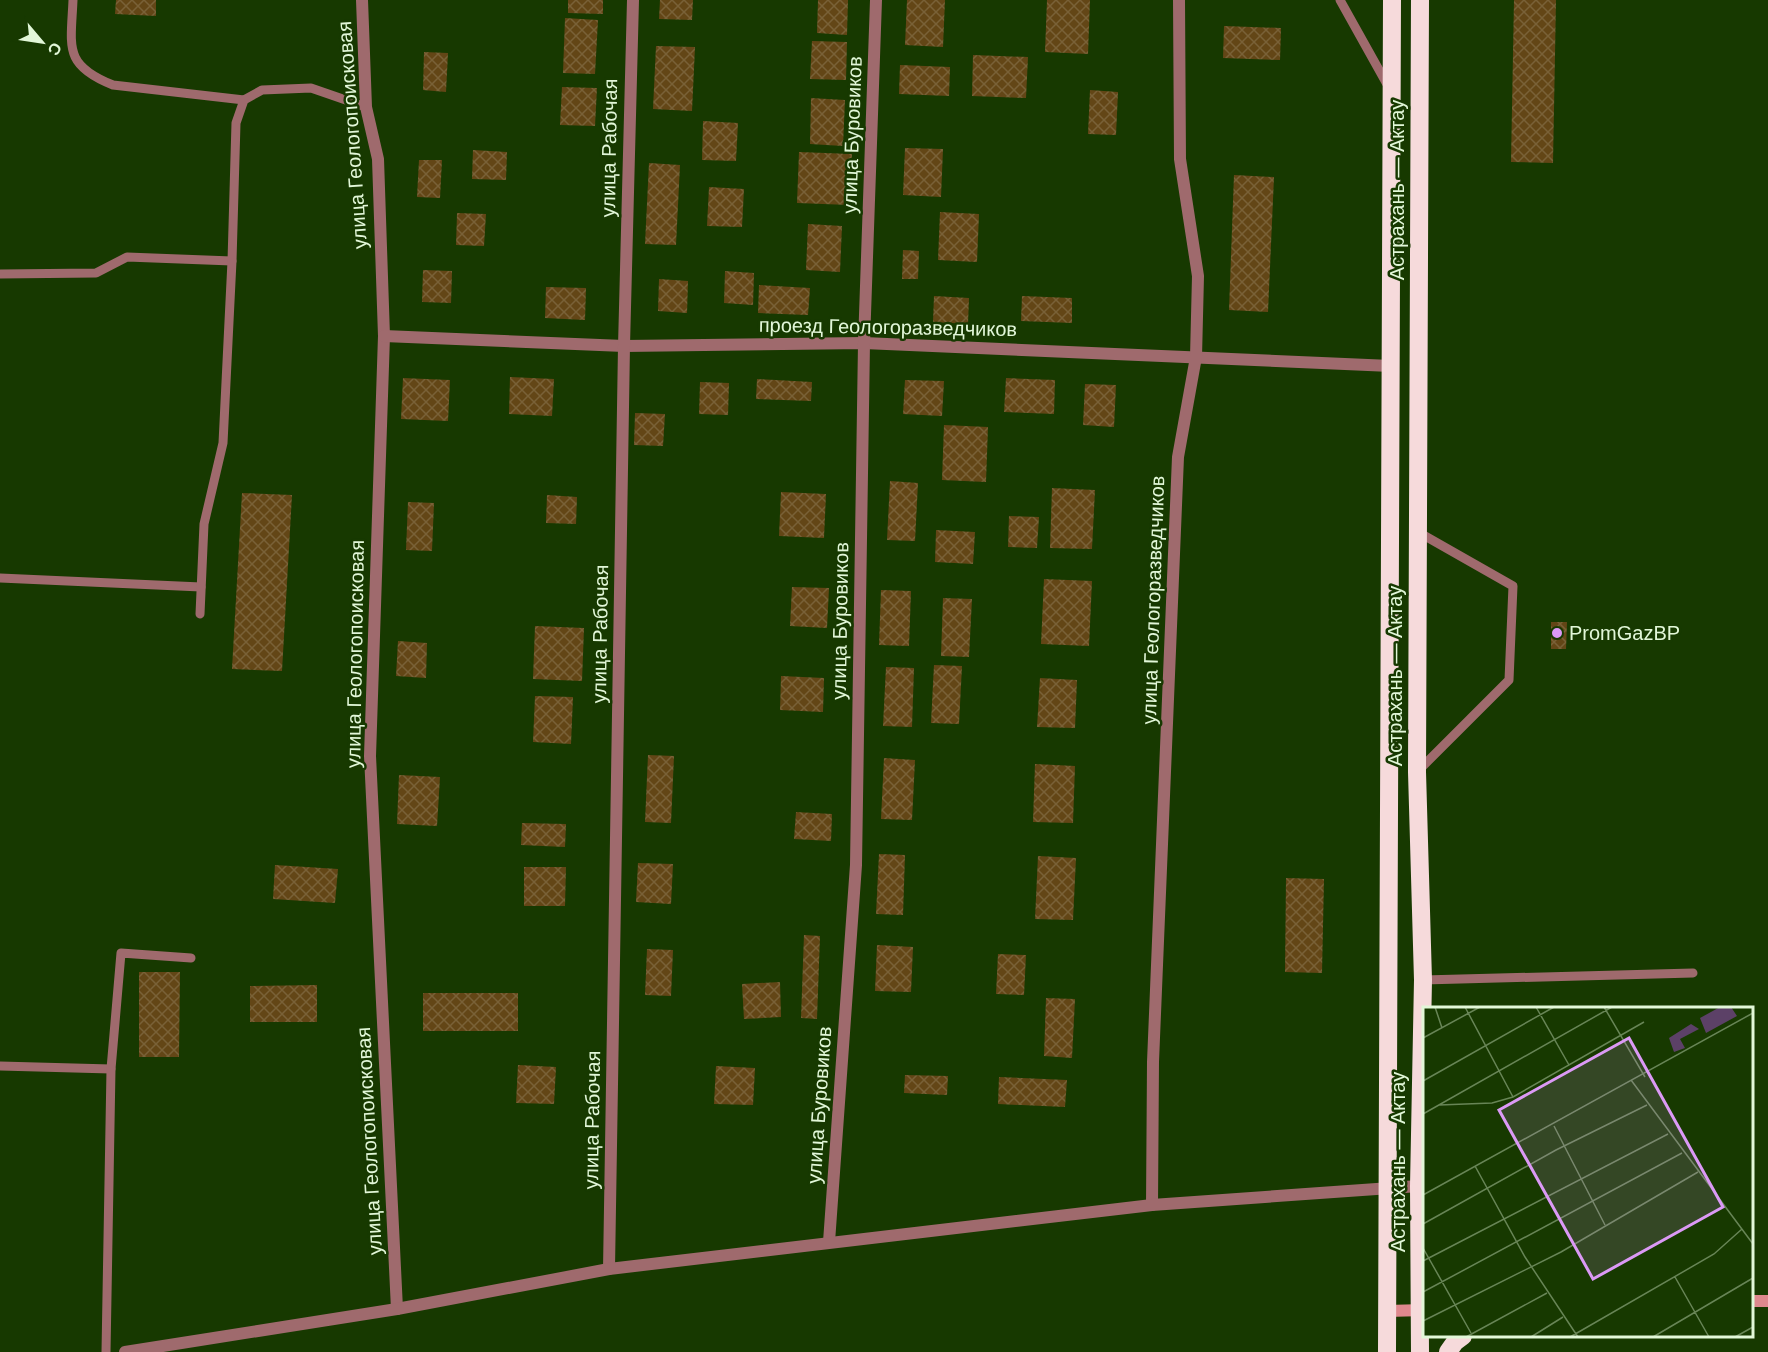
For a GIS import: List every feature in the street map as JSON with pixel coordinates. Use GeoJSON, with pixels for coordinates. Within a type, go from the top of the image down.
{"type":"FeatureCollection","features":[{"type":"Feature","properties":{"kind":"highway","name":"Астрахань — Актау"},"geometry":{"type":"LineString","coordinates":[[1387,1352],[1392,0]]}},
{"type":"Feature","properties":{"kind":"highway","name":"Астрахань — Актау"},"geometry":{"type":"LineString","coordinates":[[1420,0],[1417,772],[1423,980],[1423,1310],[1420,1352]]}},
{"type":"Feature","properties":{"kind":"highway"},"geometry":{"type":"LineString","coordinates":[[1448,1352],[1460,1337]]}},
{"type":"Feature","properties":{"kind":"street","name":"улица Геологопоисковая"},"geometry":{"type":"LineString","coordinates":[[362,0],[366,107],[378,159],[384,336],[370,756],[397,1309]]}},
{"type":"Feature","properties":{"kind":"street","name":"улица Рабочая"},"geometry":{"type":"LineString","coordinates":[[609,1269],[624,346],[633,0]]}},
{"type":"Feature","properties":{"kind":"street","name":"улица Буровиков"},"geometry":{"type":"LineString","coordinates":[[829,1242],[856,865],[864,343],[876,0]]}},
{"type":"Feature","properties":{"kind":"street","name":"улица Геологоразведчиков"},"geometry":{"type":"LineString","coordinates":[[1152,1205],[1154,1062],[1178,457],[1196,357],[1198,276],[1180,159],[1179,0]]}},
{"type":"Feature","properties":{"kind":"street","name":"проезд Геологоразведчиков"},"geometry":{"type":"LineString","coordinates":[[384,336],[624,346],[864,343],[1391,366]]}},
{"type":"Feature","properties":{"kind":"street"},"geometry":{"type":"LineString","coordinates":[[125,1352],[397,1309],[609,1269],[1152,1205],[1422,1188]]}},
{"type":"Feature","properties":{"kind":"street"},"geometry":{"type":"LineString","coordinates":[[1387,1311],[1423,1310]]}},
{"type":"Feature","properties":{"kind":"lane"},"geometry":{"type":"LineString","coordinates":[[73,0],[71,48],[78,65],[95,78],[113,85],[244,100],[262,90],[311,88],[366,107]]}},
{"type":"Feature","properties":{"kind":"lane"},"geometry":{"type":"LineString","coordinates":[[1340,0],[1392,93]]}},
{"type":"Feature","properties":{"kind":"lane"},"geometry":{"type":"LineString","coordinates":[[200,614],[204,524],[223,443],[236,123],[244,100]]}},
{"type":"Feature","properties":{"kind":"lane"},"geometry":{"type":"LineString","coordinates":[[0,274],[96,273],[127,257],[232,261]]}},
{"type":"Feature","properties":{"kind":"lane"},"geometry":{"type":"LineString","coordinates":[[1417,772],[1509,680],[1513,586],[1418,532]]}},
{"type":"Feature","properties":{"kind":"lane"},"geometry":{"type":"LineString","coordinates":[[0,578],[201,586]]}},
{"type":"Feature","properties":{"kind":"lane"},"geometry":{"type":"LineString","coordinates":[[106,1352],[111,1069],[121,953],[191,958]]}},
{"type":"Feature","properties":{"kind":"lane"},"geometry":{"type":"LineString","coordinates":[[1423,980],[1693,973]]}},
{"type":"Feature","properties":{"kind":"lane"},"geometry":{"type":"LineString","coordinates":[[0,1066],[111,1069]]}},
{"type":"Feature","properties":{"kind":"building"},"geometry":{"type":"Polygon","coordinates":[[[116,0],[156,0],[156,16],[115,14],[116,0]]]}},
{"type":"Feature","properties":{"kind":"building"},"geometry":{"type":"Polygon","coordinates":[[[568,0],[603,0],[603,14],[568,13],[568,0]]]}},
{"type":"Feature","properties":{"kind":"building"},"geometry":{"type":"Polygon","coordinates":[[[660,0],[693,0],[692,20],[659,19],[660,0]]]}},
{"type":"Feature","properties":{"kind":"building"},"geometry":{"type":"Polygon","coordinates":[[[818,0],[848,0],[847,35],[817,33],[818,0]]]}},
{"type":"Feature","properties":{"kind":"building"},"geometry":{"type":"Polygon","coordinates":[[[907,0],[945,0],[943,47],[905,45],[907,0]]]}},
{"type":"Feature","properties":{"kind":"building"},"geometry":{"type":"Polygon","coordinates":[[[1047,0],[1090,0],[1088,54],[1045,52],[1047,0]]]}},
{"type":"Feature","properties":{"kind":"building"},"geometry":{"type":"Polygon","coordinates":[[[1514,0],[1556,0],[1553,163],[1511,162],[1514,0]]]}},
{"type":"Feature","properties":{"kind":"building"},"geometry":{"type":"Polygon","coordinates":[[[565,18],[598,20],[595,74],[563,73],[565,18]]]}},
{"type":"Feature","properties":{"kind":"building"},"geometry":{"type":"Polygon","coordinates":[[[1224,26],[1281,28],[1280,60],[1223,58],[1224,26]]]}},
{"type":"Feature","properties":{"kind":"building"},"geometry":{"type":"Polygon","coordinates":[[[812,41],[847,42],[846,80],[810,79],[812,41]]]}},
{"type":"Feature","properties":{"kind":"building"},"geometry":{"type":"Polygon","coordinates":[[[656,46],[695,47],[692,111],[653,109],[656,46]]]}},
{"type":"Feature","properties":{"kind":"building"},"geometry":{"type":"Polygon","coordinates":[[[424,52],[448,53],[446,92],[423,90],[424,52]]]}},
{"type":"Feature","properties":{"kind":"building"},"geometry":{"type":"Polygon","coordinates":[[[973,55],[1028,57],[1026,98],[972,96],[973,55]]]}},
{"type":"Feature","properties":{"kind":"building"},"geometry":{"type":"Polygon","coordinates":[[[900,65],[950,67],[949,96],[899,94],[900,65]]]}},
{"type":"Feature","properties":{"kind":"building"},"geometry":{"type":"Polygon","coordinates":[[[562,87],[597,88],[595,126],[560,125],[562,87]]]}},
{"type":"Feature","properties":{"kind":"building"},"geometry":{"type":"Polygon","coordinates":[[[1090,90],[1118,92],[1116,135],[1088,134],[1090,90]]]}},
{"type":"Feature","properties":{"kind":"building"},"geometry":{"type":"Polygon","coordinates":[[[811,98],[845,100],[843,146],[810,144],[811,98]]]}},
{"type":"Feature","properties":{"kind":"building"},"geometry":{"type":"Polygon","coordinates":[[[703,121],[738,123],[736,161],[702,160],[703,121]]]}},
{"type":"Feature","properties":{"kind":"building"},"geometry":{"type":"Polygon","coordinates":[[[905,148],[943,149],[941,197],[903,195],[905,148]]]}},
{"type":"Feature","properties":{"kind":"building"},"geometry":{"type":"Polygon","coordinates":[[[473,150],[507,152],[506,180],[472,179],[473,150]]]}},
{"type":"Feature","properties":{"kind":"building"},"geometry":{"type":"Polygon","coordinates":[[[799,152],[852,154],[849,205],[797,203],[799,152]]]}},
{"type":"Feature","properties":{"kind":"building"},"geometry":{"type":"Polygon","coordinates":[[[419,160],[442,160],[440,198],[417,197],[419,160]]]}},
{"type":"Feature","properties":{"kind":"building"},"geometry":{"type":"Polygon","coordinates":[[[649,163],[680,165],[676,245],[645,244],[649,163]]]}},
{"type":"Feature","properties":{"kind":"building"},"geometry":{"type":"Polygon","coordinates":[[[1234,175],[1274,177],[1268,312],[1229,310],[1234,175]]]}},
{"type":"Feature","properties":{"kind":"building"},"geometry":{"type":"Polygon","coordinates":[[[709,187],[744,189],[742,227],[707,226],[709,187]]]}},
{"type":"Feature","properties":{"kind":"building"},"geometry":{"type":"Polygon","coordinates":[[[940,212],[979,214],[977,262],[938,260],[940,212]]]}},
{"type":"Feature","properties":{"kind":"building"},"geometry":{"type":"Polygon","coordinates":[[[457,213],[486,214],[484,246],[456,245],[457,213]]]}},
{"type":"Feature","properties":{"kind":"building"},"geometry":{"type":"Polygon","coordinates":[[[808,224],[842,226],[840,272],[806,270],[808,224]]]}},
{"type":"Feature","properties":{"kind":"building"},"geometry":{"type":"Polygon","coordinates":[[[903,250],[919,251],[918,279],[902,279],[903,250]]]}},
{"type":"Feature","properties":{"kind":"building"},"geometry":{"type":"Polygon","coordinates":[[[423,270],[452,271],[451,303],[422,302],[423,270]]]}},
{"type":"Feature","properties":{"kind":"building"},"geometry":{"type":"Polygon","coordinates":[[[725,271],[754,273],[753,305],[724,303],[725,271]]]}},
{"type":"Feature","properties":{"kind":"building"},"geometry":{"type":"Polygon","coordinates":[[[659,279],[688,281],[687,313],[658,311],[659,279]]]}},
{"type":"Feature","properties":{"kind":"building"},"geometry":{"type":"Polygon","coordinates":[[[759,285],[810,288],[808,315],[758,313],[759,285]]]}},
{"type":"Feature","properties":{"kind":"building"},"geometry":{"type":"Polygon","coordinates":[[[546,287],[586,288],[585,320],[545,318],[546,287]]]}},
{"type":"Feature","properties":{"kind":"building"},"geometry":{"type":"Polygon","coordinates":[[[934,296],[969,298],[968,324],[933,322],[934,296]]]}},
{"type":"Feature","properties":{"kind":"building"},"geometry":{"type":"Polygon","coordinates":[[[1022,296],[1072,298],[1072,323],[1021,321],[1022,296]]]}},
{"type":"Feature","properties":{"kind":"building"},"geometry":{"type":"Polygon","coordinates":[[[510,377],[554,379],[552,416],[509,414],[510,377]]]}},
{"type":"Feature","properties":{"kind":"building"},"geometry":{"type":"Polygon","coordinates":[[[403,378],[450,380],[448,421],[401,419],[403,378]]]}},
{"type":"Feature","properties":{"kind":"building"},"geometry":{"type":"Polygon","coordinates":[[[1006,378],[1055,380],[1054,414],[1004,412],[1006,378]]]}},
{"type":"Feature","properties":{"kind":"building"},"geometry":{"type":"Polygon","coordinates":[[[757,379],[812,382],[811,401],[756,399],[757,379]]]}},
{"type":"Feature","properties":{"kind":"building"},"geometry":{"type":"Polygon","coordinates":[[[905,380],[944,381],[942,416],[903,414],[905,380]]]}},
{"type":"Feature","properties":{"kind":"building"},"geometry":{"type":"Polygon","coordinates":[[[700,382],[729,383],[728,415],[699,414],[700,382]]]}},
{"type":"Feature","properties":{"kind":"building"},"geometry":{"type":"Polygon","coordinates":[[[1085,384],[1116,385],[1114,427],[1083,425],[1085,384]]]}},
{"type":"Feature","properties":{"kind":"building"},"geometry":{"type":"Polygon","coordinates":[[[635,413],[665,414],[663,446],[634,445],[635,413]]]}},
{"type":"Feature","properties":{"kind":"building"},"geometry":{"type":"Polygon","coordinates":[[[944,425],[988,427],[986,482],[942,480],[944,425]]]}},
{"type":"Feature","properties":{"kind":"building"},"geometry":{"type":"Polygon","coordinates":[[[890,481],[918,483],[915,541],[887,540],[890,481]]]}},
{"type":"Feature","properties":{"kind":"building"},"geometry":{"type":"Polygon","coordinates":[[[1052,488],[1095,490],[1092,549],[1050,548],[1052,488]]]}},
{"type":"Feature","properties":{"kind":"building"},"geometry":{"type":"Polygon","coordinates":[[[781,492],[826,494],[824,538],[779,536],[781,492]]]}},
{"type":"Feature","properties":{"kind":"building"},"geometry":{"type":"Polygon","coordinates":[[[242,493],[292,495],[282,671],[232,669],[242,493]]]}},
{"type":"Feature","properties":{"kind":"building"},"geometry":{"type":"Polygon","coordinates":[[[547,495],[577,497],[576,524],[546,523],[547,495]]]}},
{"type":"Feature","properties":{"kind":"building"},"geometry":{"type":"Polygon","coordinates":[[[408,502],[434,503],[432,551],[406,550],[408,502]]]}},
{"type":"Feature","properties":{"kind":"building"},"geometry":{"type":"Polygon","coordinates":[[[1009,516],[1039,517],[1037,548],[1008,547],[1009,516]]]}},
{"type":"Feature","properties":{"kind":"building"},"geometry":{"type":"Polygon","coordinates":[[[936,530],[975,532],[973,564],[935,562],[936,530]]]}},
{"type":"Feature","properties":{"kind":"building"},"geometry":{"type":"Polygon","coordinates":[[[1044,579],[1092,581],[1089,646],[1041,644],[1044,579]]]}},
{"type":"Feature","properties":{"kind":"building"},"geometry":{"type":"Polygon","coordinates":[[[792,587],[829,588],[827,628],[790,626],[792,587]]]}},
{"type":"Feature","properties":{"kind":"building"},"geometry":{"type":"Polygon","coordinates":[[[881,590],[911,591],[909,646],[879,645],[881,590]]]}},
{"type":"Feature","properties":{"kind":"building"},"geometry":{"type":"Polygon","coordinates":[[[943,598],[972,599],[969,657],[941,656],[943,598]]]}},
{"type":"Feature","properties":{"kind":"building"},"geometry":{"type":"Polygon","coordinates":[[[1551,622],[1567,622],[1566,649],[1551,649],[1551,622]]]}},
{"type":"Feature","properties":{"kind":"building"},"geometry":{"type":"Polygon","coordinates":[[[535,626],[584,628],[582,681],[533,679],[535,626]]]}},
{"type":"Feature","properties":{"kind":"building"},"geometry":{"type":"Polygon","coordinates":[[[398,641],[427,643],[426,678],[396,676],[398,641]]]}},
{"type":"Feature","properties":{"kind":"building"},"geometry":{"type":"Polygon","coordinates":[[[934,665],[962,666],[959,724],[931,723],[934,665]]]}},
{"type":"Feature","properties":{"kind":"building"},"geometry":{"type":"Polygon","coordinates":[[[886,667],[914,668],[912,727],[883,726],[886,667]]]}},
{"type":"Feature","properties":{"kind":"building"},"geometry":{"type":"Polygon","coordinates":[[[781,676],[824,678],[823,712],[780,710],[781,676]]]}},
{"type":"Feature","properties":{"kind":"building"},"geometry":{"type":"Polygon","coordinates":[[[1040,678],[1077,680],[1075,728],[1037,727],[1040,678]]]}},
{"type":"Feature","properties":{"kind":"building"},"geometry":{"type":"Polygon","coordinates":[[[535,696],[573,697],[571,744],[533,742],[535,696]]]}},
{"type":"Feature","properties":{"kind":"building"},"geometry":{"type":"Polygon","coordinates":[[[648,755],[674,756],[671,823],[645,822],[648,755]]]}},
{"type":"Feature","properties":{"kind":"building"},"geometry":{"type":"Polygon","coordinates":[[[884,758],[915,760],[912,820],[881,819],[884,758]]]}},
{"type":"Feature","properties":{"kind":"building"},"geometry":{"type":"Polygon","coordinates":[[[1035,764],[1075,766],[1073,823],[1033,822],[1035,764]]]}},
{"type":"Feature","properties":{"kind":"building"},"geometry":{"type":"Polygon","coordinates":[[[399,775],[440,777],[437,826],[397,824],[399,775]]]}},
{"type":"Feature","properties":{"kind":"building"},"geometry":{"type":"Polygon","coordinates":[[[796,812],[832,814],[831,841],[794,839],[796,812]]]}},
{"type":"Feature","properties":{"kind":"building"},"geometry":{"type":"Polygon","coordinates":[[[522,823],[566,824],[565,847],[521,845],[522,823]]]}},
{"type":"Feature","properties":{"kind":"building"},"geometry":{"type":"Polygon","coordinates":[[[879,854],[905,855],[903,915],[876,914],[879,854]]]}},
{"type":"Feature","properties":{"kind":"building"},"geometry":{"type":"Polygon","coordinates":[[[1038,856],[1076,858],[1073,920],[1035,919],[1038,856]]]}},
{"type":"Feature","properties":{"kind":"building"},"geometry":{"type":"Polygon","coordinates":[[[638,863],[673,864],[671,904],[636,902],[638,863]]]}},
{"type":"Feature","properties":{"kind":"building"},"geometry":{"type":"Polygon","coordinates":[[[275,865],[338,869],[335,903],[273,899],[275,865]]]}},
{"type":"Feature","properties":{"kind":"building"},"geometry":{"type":"Polygon","coordinates":[[[524,867],[566,867],[565,906],[524,906],[524,867]]]}},
{"type":"Feature","properties":{"kind":"building"},"geometry":{"type":"Polygon","coordinates":[[[1286,878],[1324,879],[1322,973],[1285,972],[1286,878]]]}},
{"type":"Feature","properties":{"kind":"building"},"geometry":{"type":"Polygon","coordinates":[[[804,935],[820,936],[817,1019],[801,1018],[804,935]]]}},
{"type":"Feature","properties":{"kind":"building"},"geometry":{"type":"Polygon","coordinates":[[[877,945],[913,947],[911,992],[875,991],[877,945]]]}},
{"type":"Feature","properties":{"kind":"building"},"geometry":{"type":"Polygon","coordinates":[[[647,949],[673,950],[671,996],[645,995],[647,949]]]}},
{"type":"Feature","properties":{"kind":"building"},"geometry":{"type":"Polygon","coordinates":[[[998,954],[1026,955],[1024,995],[996,994],[998,954]]]}},
{"type":"Feature","properties":{"kind":"building"},"geometry":{"type":"Polygon","coordinates":[[[139,972],[180,972],[179,1057],[139,1057],[139,972]]]}},
{"type":"Feature","properties":{"kind":"building"},"geometry":{"type":"Polygon","coordinates":[[[780,982],[781,1017],[744,1019],[742,984],[780,982]]]}},
{"type":"Feature","properties":{"kind":"building"},"geometry":{"type":"Polygon","coordinates":[[[317,985],[317,1022],[250,1022],[250,986],[317,985]]]}},
{"type":"Feature","properties":{"kind":"building"},"geometry":{"type":"Polygon","coordinates":[[[423,993],[518,993],[518,1031],[423,1031],[423,993]]]}},
{"type":"Feature","properties":{"kind":"building"},"geometry":{"type":"Polygon","coordinates":[[[1046,998],[1075,999],[1072,1058],[1044,1056],[1046,998]]]}},
{"type":"Feature","properties":{"kind":"building"},"geometry":{"type":"Polygon","coordinates":[[[518,1065],[556,1067],[554,1104],[516,1103],[518,1065]]]}},
{"type":"Feature","properties":{"kind":"building"},"geometry":{"type":"Polygon","coordinates":[[[716,1066],[755,1068],[753,1105],[714,1104],[716,1066]]]}},
{"type":"Feature","properties":{"kind":"building"},"geometry":{"type":"Polygon","coordinates":[[[905,1075],[948,1076],[947,1095],[904,1093],[905,1075]]]}},
{"type":"Feature","properties":{"kind":"building"},"geometry":{"type":"Polygon","coordinates":[[[999,1077],[1067,1080],[1065,1107],[998,1104],[999,1077]]]}},
{"type":"Feature","properties":{"kind":"place","name":"PromGazBP"},"geometry":{"type":"Point","coordinates":[1557,633]}}]}
